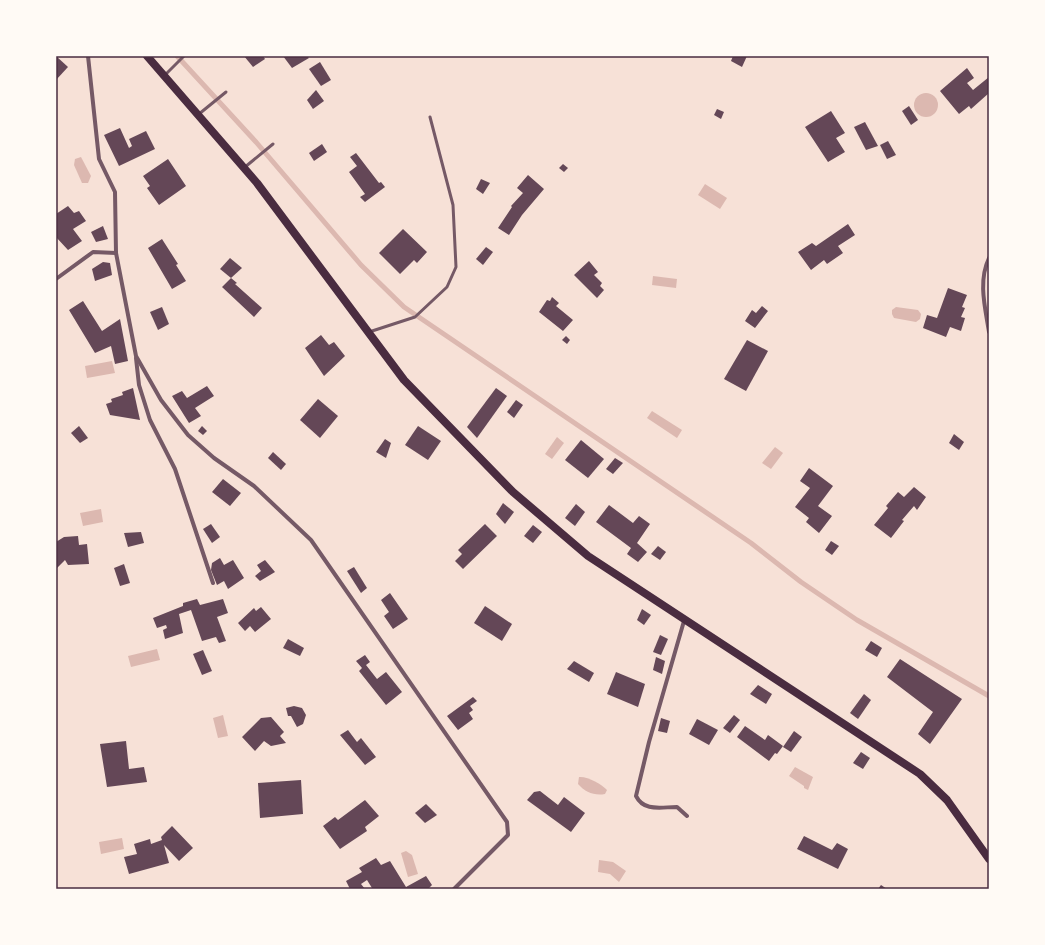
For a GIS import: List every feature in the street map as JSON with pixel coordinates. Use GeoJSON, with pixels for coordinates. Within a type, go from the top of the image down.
{"type":"FeatureCollection","features":[{"type":"Feature","properties":{"kind":"main road"},"geometry":{"type":"LineString","coordinates":[[147,56],[257,183],[404,380],[513,492],[588,556],[684,621],[920,774],[947,800],[989,858]]}},
{"type":"Feature","properties":{"kind":"street"},"geometry":{"type":"LineString","coordinates":[[88,56],[99,159],[115,192],[116,253],[136,356],[139,384],[150,420],[175,470],[212,583]]}},
{"type":"Feature","properties":{"kind":"street"},"geometry":{"type":"LineString","coordinates":[[56,279],[93,252],[116,253]]}},
{"type":"Feature","properties":{"kind":"street"},"geometry":{"type":"LineString","coordinates":[[989,258],[986,265],[983,284],[989,332]]}},
{"type":"Feature","properties":{"kind":"street"},"geometry":{"type":"LineString","coordinates":[[136,356],[161,400],[188,435],[214,458],[254,486],[310,540],[507,822],[508,835],[454,889]]}},
{"type":"Feature","properties":{"kind":"street"},"geometry":{"type":"LineString","coordinates":[[684,621],[649,742],[636,796],[639,803],[647,807],[677,807],[687,816]]}},
{"type":"Feature","properties":{"kind":"lane"},"geometry":{"type":"LineString","coordinates":[[165,76],[184,56]]}},
{"type":"Feature","properties":{"kind":"lane"},"geometry":{"type":"LineString","coordinates":[[198,115],[226,92]]}},
{"type":"Feature","properties":{"kind":"lane"},"geometry":{"type":"LineString","coordinates":[[368,332],[415,317],[447,287],[456,267],[453,204],[430,117]]}},
{"type":"Feature","properties":{"kind":"lane"},"geometry":{"type":"LineString","coordinates":[[243,168],[273,144]]}},
{"type":"Feature","properties":{"kind":"shaded area"},"geometry":{"type":"Polygon","coordinates":[[[926,93],[935,96],[938,105],[935,114],[926,117],[917,114],[914,105],[917,96],[926,93]]]}},
{"type":"Feature","properties":{"kind":"shaded area"},"geometry":{"type":"Polygon","coordinates":[[[81,157],[91,176],[88,183],[82,183],[74,165],[75,159],[81,157]]]}},
{"type":"Feature","properties":{"kind":"shaded area"},"geometry":{"type":"Polygon","coordinates":[[[705,184],[727,198],[720,209],[698,195],[705,184]]]}},
{"type":"Feature","properties":{"kind":"shaded area"},"geometry":{"type":"Polygon","coordinates":[[[653,276],[677,279],[676,288],[652,285],[653,276]]]}},
{"type":"Feature","properties":{"kind":"shaded area"},"geometry":{"type":"Polygon","coordinates":[[[896,307],[918,310],[921,314],[920,319],[916,322],[894,318],[892,310],[896,307]]]}},
{"type":"Feature","properties":{"kind":"shaded area"},"geometry":{"type":"Polygon","coordinates":[[[112,361],[115,373],[87,378],[85,366],[112,361]]]}},
{"type":"Feature","properties":{"kind":"shaded area"},"geometry":{"type":"Polygon","coordinates":[[[652,411],[682,430],[677,438],[647,418],[652,411]]]}},
{"type":"Feature","properties":{"kind":"shaded area"},"geometry":{"type":"Polygon","coordinates":[[[557,437],[564,443],[552,459],[545,454],[557,437]]]}},
{"type":"Feature","properties":{"kind":"shaded area"},"geometry":{"type":"Polygon","coordinates":[[[775,447],[783,453],[771,469],[762,463],[775,447]]]}},
{"type":"Feature","properties":{"kind":"shaded area"},"geometry":{"type":"Polygon","coordinates":[[[101,509],[103,522],[83,526],[80,513],[101,509]]]}},
{"type":"Feature","properties":{"kind":"shaded area"},"geometry":{"type":"Polygon","coordinates":[[[157,649],[160,660],[131,667],[128,656],[157,649]]]}},
{"type":"Feature","properties":{"kind":"shaded area"},"geometry":{"type":"Polygon","coordinates":[[[223,715],[228,736],[218,738],[213,718],[223,715]]]}},
{"type":"Feature","properties":{"kind":"shaded area"},"geometry":{"type":"Polygon","coordinates":[[[795,767],[813,777],[808,790],[789,776],[795,767]]]}},
{"type":"Feature","properties":{"kind":"shaded area"},"geometry":{"type":"Polygon","coordinates":[[[579,777],[590,779],[602,785],[607,790],[605,794],[590,793],[578,784],[579,777]]]}},
{"type":"Feature","properties":{"kind":"shaded area"},"geometry":{"type":"Polygon","coordinates":[[[122,838],[124,849],[101,854],[99,842],[122,838]]]}},
{"type":"Feature","properties":{"kind":"shaded area"},"geometry":{"type":"Polygon","coordinates":[[[406,851],[412,855],[418,874],[408,877],[401,853],[406,851]]]}},
{"type":"Feature","properties":{"kind":"shaded area"},"geometry":{"type":"Polygon","coordinates":[[[599,860],[613,862],[626,871],[619,882],[610,874],[598,872],[599,860]]]}},
{"type":"Feature","properties":{"kind":"building"},"geometry":{"type":"Polygon","coordinates":[[[56,56],[68,67],[56,80],[56,56]]]}},
{"type":"Feature","properties":{"kind":"building"},"geometry":{"type":"Polygon","coordinates":[[[244,56],[263,56],[265,59],[253,67],[244,56]]]}},
{"type":"Feature","properties":{"kind":"building"},"geometry":{"type":"Polygon","coordinates":[[[283,56],[307,56],[309,58],[292,68],[283,56]]]}},
{"type":"Feature","properties":{"kind":"building"},"geometry":{"type":"Polygon","coordinates":[[[733,56],[747,56],[742,67],[731,61],[733,56]]]}},
{"type":"Feature","properties":{"kind":"building"},"geometry":{"type":"Polygon","coordinates":[[[320,62],[331,80],[321,86],[309,69],[320,62]]]}},
{"type":"Feature","properties":{"kind":"building"},"geometry":{"type":"Polygon","coordinates":[[[967,68],[974,78],[967,83],[973,90],[989,77],[989,93],[971,109],[969,106],[959,114],[940,91],[967,68]]]}},
{"type":"Feature","properties":{"kind":"building"},"geometry":{"type":"Polygon","coordinates":[[[316,90],[324,101],[313,109],[307,100],[316,90]]]}},
{"type":"Feature","properties":{"kind":"building"},"geometry":{"type":"Polygon","coordinates":[[[909,106],[918,120],[911,125],[902,111],[909,106]]]}},
{"type":"Feature","properties":{"kind":"building"},"geometry":{"type":"Polygon","coordinates":[[[717,109],[724,112],[721,119],[714,115],[717,109]]]}},
{"type":"Feature","properties":{"kind":"building"},"geometry":{"type":"Polygon","coordinates":[[[831,111],[845,133],[836,138],[845,152],[828,162],[805,127],[831,111]]]}},
{"type":"Feature","properties":{"kind":"building"},"geometry":{"type":"Polygon","coordinates":[[[865,122],[878,146],[866,150],[854,127],[865,122]]]}},
{"type":"Feature","properties":{"kind":"building"},"geometry":{"type":"Polygon","coordinates":[[[120,128],[129,148],[132,146],[129,139],[146,131],[155,149],[119,166],[104,135],[120,128]]]}},
{"type":"Feature","properties":{"kind":"building"},"geometry":{"type":"Polygon","coordinates":[[[888,141],[896,155],[887,159],[880,145],[888,141]]]}},
{"type":"Feature","properties":{"kind":"building"},"geometry":{"type":"Polygon","coordinates":[[[322,144],[327,152],[314,161],[309,153],[322,144]]]}},
{"type":"Feature","properties":{"kind":"building"},"geometry":{"type":"Polygon","coordinates":[[[356,153],[379,183],[381,182],[385,187],[365,202],[360,197],[365,194],[349,172],[357,166],[350,157],[356,153]]]}},
{"type":"Feature","properties":{"kind":"building"},"geometry":{"type":"Polygon","coordinates":[[[168,159],[186,186],[159,205],[147,188],[150,186],[143,176],[168,159]]]}},
{"type":"Feature","properties":{"kind":"building"},"geometry":{"type":"Polygon","coordinates":[[[563,164],[568,168],[564,172],[559,168],[563,164]]]}},
{"type":"Feature","properties":{"kind":"building"},"geometry":{"type":"Polygon","coordinates":[[[528,175],[544,189],[522,215],[509,235],[498,228],[512,207],[511,206],[523,193],[517,188],[528,175]]]}},
{"type":"Feature","properties":{"kind":"building"},"geometry":{"type":"Polygon","coordinates":[[[481,179],[490,183],[483,194],[476,189],[481,179]]]}},
{"type":"Feature","properties":{"kind":"building"},"geometry":{"type":"Polygon","coordinates":[[[68,206],[74,213],[79,211],[86,221],[73,229],[82,241],[68,250],[56,237],[56,214],[68,206]]]}},
{"type":"Feature","properties":{"kind":"building"},"geometry":{"type":"Polygon","coordinates":[[[848,224],[855,235],[838,246],[843,253],[827,264],[824,260],[811,270],[798,252],[812,243],[816,246],[848,224]]]}},
{"type":"Feature","properties":{"kind":"building"},"geometry":{"type":"Polygon","coordinates":[[[103,226],[108,239],[96,242],[91,232],[103,226]]]}},
{"type":"Feature","properties":{"kind":"building"},"geometry":{"type":"Polygon","coordinates":[[[403,229],[427,252],[417,263],[414,260],[400,274],[379,253],[403,229]]]}},
{"type":"Feature","properties":{"kind":"building"},"geometry":{"type":"Polygon","coordinates":[[[162,239],[178,264],[176,265],[186,281],[172,289],[148,248],[162,239]]]}},
{"type":"Feature","properties":{"kind":"building"},"geometry":{"type":"Polygon","coordinates":[[[486,247],[493,252],[483,265],[476,259],[486,247]]]}},
{"type":"Feature","properties":{"kind":"building"},"geometry":{"type":"Polygon","coordinates":[[[230,258],[242,268],[231,278],[220,269],[230,258]]]}},
{"type":"Feature","properties":{"kind":"building"},"geometry":{"type":"Polygon","coordinates":[[[589,261],[598,272],[594,275],[602,283],[600,286],[604,290],[597,298],[574,275],[589,261]]]}},
{"type":"Feature","properties":{"kind":"building"},"geometry":{"type":"Polygon","coordinates":[[[103,262],[110,263],[112,275],[95,281],[92,269],[103,262]]]}},
{"type":"Feature","properties":{"kind":"building"},"geometry":{"type":"Polygon","coordinates":[[[231,278],[237,283],[235,284],[262,308],[254,317],[222,287],[231,278]]]}},
{"type":"Feature","properties":{"kind":"building"},"geometry":{"type":"Polygon","coordinates":[[[948,288],[967,295],[962,307],[965,308],[961,317],[965,318],[961,331],[950,327],[946,337],[923,328],[927,315],[937,318],[948,288]]]}},
{"type":"Feature","properties":{"kind":"building"},"geometry":{"type":"Polygon","coordinates":[[[552,297],[559,303],[556,306],[573,320],[563,331],[539,312],[547,300],[550,301],[552,297]]]}},
{"type":"Feature","properties":{"kind":"building"},"geometry":{"type":"Polygon","coordinates":[[[83,301],[102,331],[120,319],[128,361],[115,364],[111,346],[95,353],[69,310],[83,301]]]}},
{"type":"Feature","properties":{"kind":"building"},"geometry":{"type":"Polygon","coordinates":[[[762,306],[768,311],[755,328],[745,321],[752,310],[756,313],[762,306]]]}},
{"type":"Feature","properties":{"kind":"building"},"geometry":{"type":"Polygon","coordinates":[[[162,307],[169,324],[158,330],[150,312],[162,307]]]}},
{"type":"Feature","properties":{"kind":"building"},"geometry":{"type":"Polygon","coordinates":[[[321,335],[329,345],[334,342],[345,356],[324,376],[305,348],[321,335]]]}},
{"type":"Feature","properties":{"kind":"building"},"geometry":{"type":"Polygon","coordinates":[[[566,336],[570,340],[567,344],[562,340],[566,336]]]}},
{"type":"Feature","properties":{"kind":"building"},"geometry":{"type":"Polygon","coordinates":[[[747,340],[768,351],[746,391],[724,379],[747,340]]]}},
{"type":"Feature","properties":{"kind":"building"},"geometry":{"type":"Polygon","coordinates":[[[207,386],[214,396],[195,408],[201,416],[189,423],[172,396],[182,391],[187,398],[207,386]]]}},
{"type":"Feature","properties":{"kind":"building"},"geometry":{"type":"Polygon","coordinates":[[[133,388],[140,420],[110,415],[106,404],[112,402],[111,399],[123,395],[122,392],[133,388]]]}},
{"type":"Feature","properties":{"kind":"building"},"geometry":{"type":"Polygon","coordinates":[[[496,388],[507,396],[477,438],[467,427],[496,388]]]}},
{"type":"Feature","properties":{"kind":"building"},"geometry":{"type":"Polygon","coordinates":[[[318,399],[338,416],[320,438],[300,420],[318,399]]]}},
{"type":"Feature","properties":{"kind":"building"},"geometry":{"type":"Polygon","coordinates":[[[516,400],[523,405],[514,418],[507,412],[516,400]]]}},
{"type":"Feature","properties":{"kind":"building"},"geometry":{"type":"Polygon","coordinates":[[[79,426],[88,438],[80,443],[71,433],[79,426]]]}},
{"type":"Feature","properties":{"kind":"building"},"geometry":{"type":"Polygon","coordinates":[[[202,426],[207,431],[203,435],[198,431],[202,426]]]}},
{"type":"Feature","properties":{"kind":"building"},"geometry":{"type":"Polygon","coordinates":[[[418,426],[441,441],[428,460],[405,445],[418,426]]]}},
{"type":"Feature","properties":{"kind":"building"},"geometry":{"type":"Polygon","coordinates":[[[954,434],[964,442],[959,450],[949,443],[954,434]]]}},
{"type":"Feature","properties":{"kind":"building"},"geometry":{"type":"Polygon","coordinates":[[[385,439],[391,443],[386,458],[376,452],[385,439]]]}},
{"type":"Feature","properties":{"kind":"building"},"geometry":{"type":"Polygon","coordinates":[[[581,440],[604,459],[588,478],[565,460],[581,440]]]}},
{"type":"Feature","properties":{"kind":"building"},"geometry":{"type":"Polygon","coordinates":[[[273,452],[286,464],[281,470],[268,458],[273,452]]]}},
{"type":"Feature","properties":{"kind":"building"},"geometry":{"type":"Polygon","coordinates":[[[615,458],[623,463],[613,474],[606,469],[615,458]]]}},
{"type":"Feature","properties":{"kind":"building"},"geometry":{"type":"Polygon","coordinates":[[[809,468],[833,486],[818,506],[832,516],[819,533],[806,522],[809,518],[795,507],[810,488],[800,481],[809,468]]]}},
{"type":"Feature","properties":{"kind":"building"},"geometry":{"type":"Polygon","coordinates":[[[223,479],[241,493],[230,506],[212,492],[223,479]]]}},
{"type":"Feature","properties":{"kind":"building"},"geometry":{"type":"Polygon","coordinates":[[[914,487],[926,497],[917,510],[914,506],[902,520],[904,521],[891,538],[874,525],[888,508],[886,506],[898,492],[904,497],[914,487]]]}},
{"type":"Feature","properties":{"kind":"building"},"geometry":{"type":"Polygon","coordinates":[[[503,503],[514,512],[505,524],[496,514],[503,503]]]}},
{"type":"Feature","properties":{"kind":"building"},"geometry":{"type":"Polygon","coordinates":[[[576,504],[585,512],[575,526],[565,518],[576,504]]]}},
{"type":"Feature","properties":{"kind":"building"},"geometry":{"type":"Polygon","coordinates":[[[609,505],[633,523],[639,516],[650,524],[637,543],[647,552],[638,562],[627,554],[631,548],[596,522],[609,505]]]}},
{"type":"Feature","properties":{"kind":"building"},"geometry":{"type":"Polygon","coordinates":[[[211,524],[220,537],[212,543],[203,529],[211,524]]]}},
{"type":"Feature","properties":{"kind":"building"},"geometry":{"type":"Polygon","coordinates":[[[485,524],[497,536],[463,569],[455,561],[462,554],[458,550],[485,524]]]}},
{"type":"Feature","properties":{"kind":"building"},"geometry":{"type":"Polygon","coordinates":[[[533,525],[542,532],[533,543],[524,536],[533,525]]]}},
{"type":"Feature","properties":{"kind":"building"},"geometry":{"type":"Polygon","coordinates":[[[141,532],[144,543],[128,547],[124,533],[141,532]]]}},
{"type":"Feature","properties":{"kind":"building"},"geometry":{"type":"Polygon","coordinates":[[[78,536],[79,545],[87,544],[89,564],[68,565],[65,560],[56,569],[56,542],[64,537],[78,536]]]}},
{"type":"Feature","properties":{"kind":"building"},"geometry":{"type":"Polygon","coordinates":[[[831,541],[839,546],[832,555],[825,550],[831,541]]]}},
{"type":"Feature","properties":{"kind":"building"},"geometry":{"type":"Polygon","coordinates":[[[658,546],[666,552],[660,560],[651,554],[658,546]]]}},
{"type":"Feature","properties":{"kind":"building"},"geometry":{"type":"Polygon","coordinates":[[[220,558],[224,565],[233,560],[244,578],[228,589],[224,581],[217,585],[211,570],[212,563],[220,558]]]}},
{"type":"Feature","properties":{"kind":"building"},"geometry":{"type":"Polygon","coordinates":[[[265,560],[275,572],[260,581],[255,576],[261,571],[257,565],[265,560]]]}},
{"type":"Feature","properties":{"kind":"building"},"geometry":{"type":"Polygon","coordinates":[[[124,564],[130,583],[120,586],[114,568],[124,564]]]}},
{"type":"Feature","properties":{"kind":"building"},"geometry":{"type":"Polygon","coordinates":[[[354,567],[367,588],[361,593],[347,571],[354,567]]]}},
{"type":"Feature","properties":{"kind":"building"},"geometry":{"type":"Polygon","coordinates":[[[390,593],[408,619],[393,629],[384,616],[389,612],[381,600],[390,593]]]}},
{"type":"Feature","properties":{"kind":"building"},"geometry":{"type":"Polygon","coordinates":[[[197,599],[200,605],[223,599],[228,613],[217,617],[226,641],[219,643],[216,637],[202,641],[191,610],[179,614],[183,633],[165,639],[163,630],[167,628],[166,625],[157,628],[153,618],[183,606],[183,603],[197,599]]]}},
{"type":"Feature","properties":{"kind":"building"},"geometry":{"type":"Polygon","coordinates":[[[485,606],[512,624],[502,641],[474,623],[485,606]]]}},
{"type":"Feature","properties":{"kind":"building"},"geometry":{"type":"Polygon","coordinates":[[[261,607],[271,619],[255,632],[250,626],[245,631],[238,623],[254,608],[256,611],[261,607]]]}},
{"type":"Feature","properties":{"kind":"building"},"geometry":{"type":"Polygon","coordinates":[[[642,609],[651,615],[644,625],[637,620],[642,609]]]}},
{"type":"Feature","properties":{"kind":"building"},"geometry":{"type":"Polygon","coordinates":[[[660,635],[668,639],[661,655],[653,652],[660,635]]]}},
{"type":"Feature","properties":{"kind":"building"},"geometry":{"type":"Polygon","coordinates":[[[288,639],[304,648],[300,656],[283,648],[288,639]]]}},
{"type":"Feature","properties":{"kind":"building"},"geometry":{"type":"Polygon","coordinates":[[[871,641],[882,648],[877,657],[865,650],[871,641]]]}},
{"type":"Feature","properties":{"kind":"building"},"geometry":{"type":"Polygon","coordinates":[[[203,650],[212,671],[202,675],[193,654],[203,650]]]}},
{"type":"Feature","properties":{"kind":"building"},"geometry":{"type":"Polygon","coordinates":[[[365,655],[370,662],[366,665],[377,679],[386,672],[402,692],[386,705],[359,671],[362,668],[356,661],[365,655]]]}},
{"type":"Feature","properties":{"kind":"building"},"geometry":{"type":"Polygon","coordinates":[[[656,657],[665,661],[662,674],[653,670],[656,657]]]}},
{"type":"Feature","properties":{"kind":"building"},"geometry":{"type":"Polygon","coordinates":[[[900,659],[962,699],[930,744],[918,734],[933,712],[887,677],[900,659]]]}},
{"type":"Feature","properties":{"kind":"building"},"geometry":{"type":"Polygon","coordinates":[[[574,661],[594,673],[589,682],[567,669],[574,661]]]}},
{"type":"Feature","properties":{"kind":"building"},"geometry":{"type":"Polygon","coordinates":[[[616,672],[645,684],[638,707],[607,694],[616,672]]]}},
{"type":"Feature","properties":{"kind":"building"},"geometry":{"type":"Polygon","coordinates":[[[758,685],[772,694],[766,704],[750,694],[758,685]]]}},
{"type":"Feature","properties":{"kind":"building"},"geometry":{"type":"Polygon","coordinates":[[[864,694],[871,700],[858,719],[850,713],[864,694]]]}},
{"type":"Feature","properties":{"kind":"building"},"geometry":{"type":"Polygon","coordinates":[[[473,697],[477,701],[470,706],[473,710],[469,713],[473,719],[458,730],[447,716],[473,697]]]}},
{"type":"Feature","properties":{"kind":"building"},"geometry":{"type":"Polygon","coordinates":[[[294,706],[302,708],[306,715],[303,724],[297,727],[291,716],[288,716],[286,708],[294,706]]]}},
{"type":"Feature","properties":{"kind":"building"},"geometry":{"type":"Polygon","coordinates":[[[734,715],[740,720],[730,733],[723,728],[734,715]]]}},
{"type":"Feature","properties":{"kind":"building"},"geometry":{"type":"Polygon","coordinates":[[[271,717],[284,732],[280,736],[286,743],[271,746],[264,741],[255,751],[242,737],[261,718],[271,717]]]}},
{"type":"Feature","properties":{"kind":"building"},"geometry":{"type":"Polygon","coordinates":[[[661,718],[670,721],[667,733],[658,731],[661,718]]]}},
{"type":"Feature","properties":{"kind":"building"},"geometry":{"type":"Polygon","coordinates":[[[697,719],[718,730],[709,745],[689,734],[697,719]]]}},
{"type":"Feature","properties":{"kind":"building"},"geometry":{"type":"Polygon","coordinates":[[[745,726],[765,740],[768,735],[783,746],[769,761],[737,737],[745,726]]]}},
{"type":"Feature","properties":{"kind":"building"},"geometry":{"type":"Polygon","coordinates":[[[348,730],[357,742],[361,738],[376,757],[365,765],[340,735],[348,730]]]}},
{"type":"Feature","properties":{"kind":"building"},"geometry":{"type":"Polygon","coordinates":[[[794,731],[802,737],[791,752],[783,747],[794,731]]]}},
{"type":"Feature","properties":{"kind":"building"},"geometry":{"type":"Polygon","coordinates":[[[126,741],[129,769],[144,767],[147,782],[107,787],[100,744],[126,741]]]}},
{"type":"Feature","properties":{"kind":"building"},"geometry":{"type":"Polygon","coordinates":[[[861,752],[870,758],[863,769],[853,763],[861,752]]]}},
{"type":"Feature","properties":{"kind":"building"},"geometry":{"type":"Polygon","coordinates":[[[301,780],[303,814],[260,818],[258,783],[301,780]]]}},
{"type":"Feature","properties":{"kind":"building"},"geometry":{"type":"Polygon","coordinates":[[[540,791],[558,805],[564,797],[585,813],[571,832],[527,800],[534,792],[540,791]]]}},
{"type":"Feature","properties":{"kind":"building"},"geometry":{"type":"Polygon","coordinates":[[[365,800],[379,816],[365,827],[367,831],[340,849],[323,826],[335,817],[338,820],[365,800]]]}},
{"type":"Feature","properties":{"kind":"building"},"geometry":{"type":"Polygon","coordinates":[[[426,804],[437,815],[425,823],[415,813],[426,804]]]}},
{"type":"Feature","properties":{"kind":"building"},"geometry":{"type":"Polygon","coordinates":[[[172,826],[193,848],[179,861],[164,845],[169,863],[129,874],[124,857],[137,854],[134,844],[150,839],[151,844],[162,840],[161,837],[172,826]]]}},
{"type":"Feature","properties":{"kind":"building"},"geometry":{"type":"Polygon","coordinates":[[[804,836],[832,850],[837,843],[848,849],[838,869],[797,849],[804,836]]]}},
{"type":"Feature","properties":{"kind":"building"},"geometry":{"type":"Polygon","coordinates":[[[376,858],[381,865],[390,861],[406,887],[426,876],[432,885],[428,889],[377,889],[372,888],[367,880],[361,884],[365,889],[350,889],[346,881],[362,872],[359,868],[376,858]]]}},
{"type":"Feature","properties":{"kind":"building"},"geometry":{"type":"Polygon","coordinates":[[[881,885],[887,889],[878,889],[881,885]]]}},
{"type":"Feature","properties":{"kind":"waterway"},"geometry":{"type":"LineString","coordinates":[[177,56],[256,142],[361,265],[404,307],[751,543],[801,582],[857,620],[989,696]]}}]}
